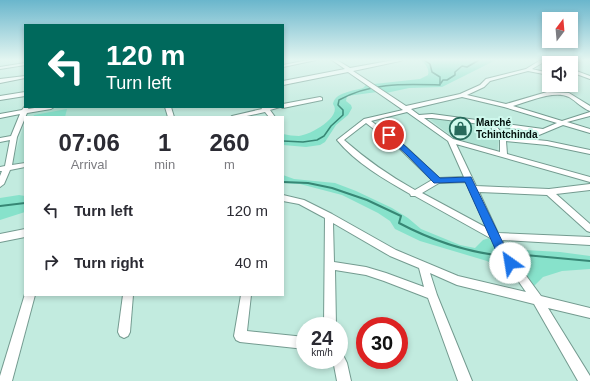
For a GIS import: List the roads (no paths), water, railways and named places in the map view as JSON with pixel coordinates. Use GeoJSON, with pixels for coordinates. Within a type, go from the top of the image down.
{"type":"FeatureCollection","features":[{"type":"Feature","properties":{"kind":"street"},"geometry":{"type":"LineString","coordinates":[[0,81],[20,78]]}},
{"type":"Feature","properties":{"kind":"street"},"geometry":{"type":"LineString","coordinates":[[284,83],[310,78]]}},
{"type":"Feature","properties":{"kind":"street"},"geometry":{"type":"LineString","coordinates":[[360,78],[451,140],[502,156],[590,180]]}},
{"type":"Feature","properties":{"kind":"street"},"geometry":{"type":"LineString","coordinates":[[497,78],[488,80],[482,86],[462,95],[366,120],[340,140],[364,162],[414,194],[494,236],[590,241]]}},
{"type":"Feature","properties":{"kind":"street"},"geometry":{"type":"LineString","coordinates":[[0,98],[24,94]]}},
{"type":"Feature","properties":{"kind":"street"},"geometry":{"type":"LineString","coordinates":[[506,106],[526,102],[547,94],[558,94],[569,95],[590,109]]}},
{"type":"Feature","properties":{"kind":"street"},"geometry":{"type":"LineString","coordinates":[[462,95],[506,106],[590,131]]}},
{"type":"Feature","properties":{"kind":"street"},"geometry":{"type":"LineString","coordinates":[[284,106],[320,99]]}},
{"type":"Feature","properties":{"kind":"street"},"geometry":{"type":"LineString","coordinates":[[0,116],[25,110],[42,108]]}},
{"type":"Feature","properties":{"kind":"street"},"geometry":{"type":"LineString","coordinates":[[237,116],[265,108],[271,116]]}},
{"type":"Feature","properties":{"kind":"street"},"geometry":{"type":"LineString","coordinates":[[0,184],[14,138],[25,110]]}},
{"type":"Feature","properties":{"kind":"street"},"geometry":{"type":"LineString","coordinates":[[521,139],[544,131],[565,121],[590,114]]}},
{"type":"Feature","properties":{"kind":"street"},"geometry":{"type":"LineString","coordinates":[[419,117],[432,116],[544,131]]}},
{"type":"Feature","properties":{"kind":"street"},"geometry":{"type":"LineString","coordinates":[[366,120],[389,135],[410,153],[437,181]]}},
{"type":"Feature","properties":{"kind":"street"},"geometry":{"type":"LineString","coordinates":[[491,123],[503,139],[502,156]]}},
{"type":"Feature","properties":{"kind":"street"},"geometry":{"type":"LineString","coordinates":[[0,140],[14,138]]}},
{"type":"Feature","properties":{"kind":"street"},"geometry":{"type":"LineString","coordinates":[[503,139],[521,139],[559,144],[590,152]]}},
{"type":"Feature","properties":{"kind":"street"},"geometry":{"type":"LineString","coordinates":[[451,140],[501,250],[536,298],[585,381]]}},
{"type":"Feature","properties":{"kind":"street"},"geometry":{"type":"LineString","coordinates":[[4,168],[24,165]]}},
{"type":"Feature","properties":{"kind":"street"},"geometry":{"type":"LineString","coordinates":[[414,194],[437,181],[468,179]]}},
{"type":"Feature","properties":{"kind":"street"},"geometry":{"type":"LineString","coordinates":[[473,189],[549,192],[590,187]]}},
{"type":"Feature","properties":{"kind":"street"},"geometry":{"type":"LineString","coordinates":[[549,192],[590,229]]}},
{"type":"Feature","properties":{"kind":"street"},"geometry":{"type":"LineString","coordinates":[[284,198],[301,202],[329,216],[393,253],[457,280],[536,298],[590,313]]}},
{"type":"Feature","properties":{"kind":"street"},"geometry":{"type":"LineString","coordinates":[[329,216],[330,317]]}},
{"type":"Feature","properties":{"kind":"street"},"geometry":{"type":"LineString","coordinates":[[0,238],[24,233]]}},
{"type":"Feature","properties":{"kind":"street"},"geometry":{"type":"LineString","coordinates":[[330,265],[366,271],[432,295]]}},
{"type":"Feature","properties":{"kind":"street"},"geometry":{"type":"LineString","coordinates":[[423,266],[432,295],[465,381]]}},
{"type":"Feature","properties":{"kind":"street"},"geometry":{"type":"LineString","coordinates":[[5,381],[30,296]]}},
{"type":"Feature","properties":{"kind":"street"},"geometry":{"type":"LineString","coordinates":[[124,332],[128,296]]}},
{"type":"Feature","properties":{"kind":"street"},"geometry":{"type":"LineString","coordinates":[[246,296],[240,336],[296,342]]}},
{"type":"Feature","properties":{"kind":"street"},"geometry":{"type":"LineString","coordinates":[[342,369],[344,381]]}},
{"type":"Feature","properties":{"kind":"waterway"},"geometry":{"type":"LineString","coordinates":[[284,141],[303,142],[317,140],[324,136],[331,126],[343,115],[343,110],[338,105],[339,100],[351,94],[388,85],[440,85],[440,78]]}},
{"type":"Feature","properties":{"kind":"waterway"},"geometry":{"type":"LineString","coordinates":[[441,83],[443,80],[451,78]]}},
{"type":"Feature","properties":{"kind":"waterway"},"geometry":{"type":"LineString","coordinates":[[284,182],[308,183],[332,188],[367,200],[401,216],[399,223],[436,240],[476,252],[503,256]]}},
{"type":"Feature","properties":{"kind":"waterway"},"geometry":{"type":"LineString","coordinates":[[0,206],[24,203]]}},
{"type":"Feature","properties":{"kind":"waterway"},"geometry":{"type":"LineString","coordinates":[[509,256],[525,255],[590,261]]}},
{"type":"Feature","properties":{"kind":"place","name":"Marché Tchintchinda"},"geometry":{"type":"Point","coordinates":[461,128]}}]}
